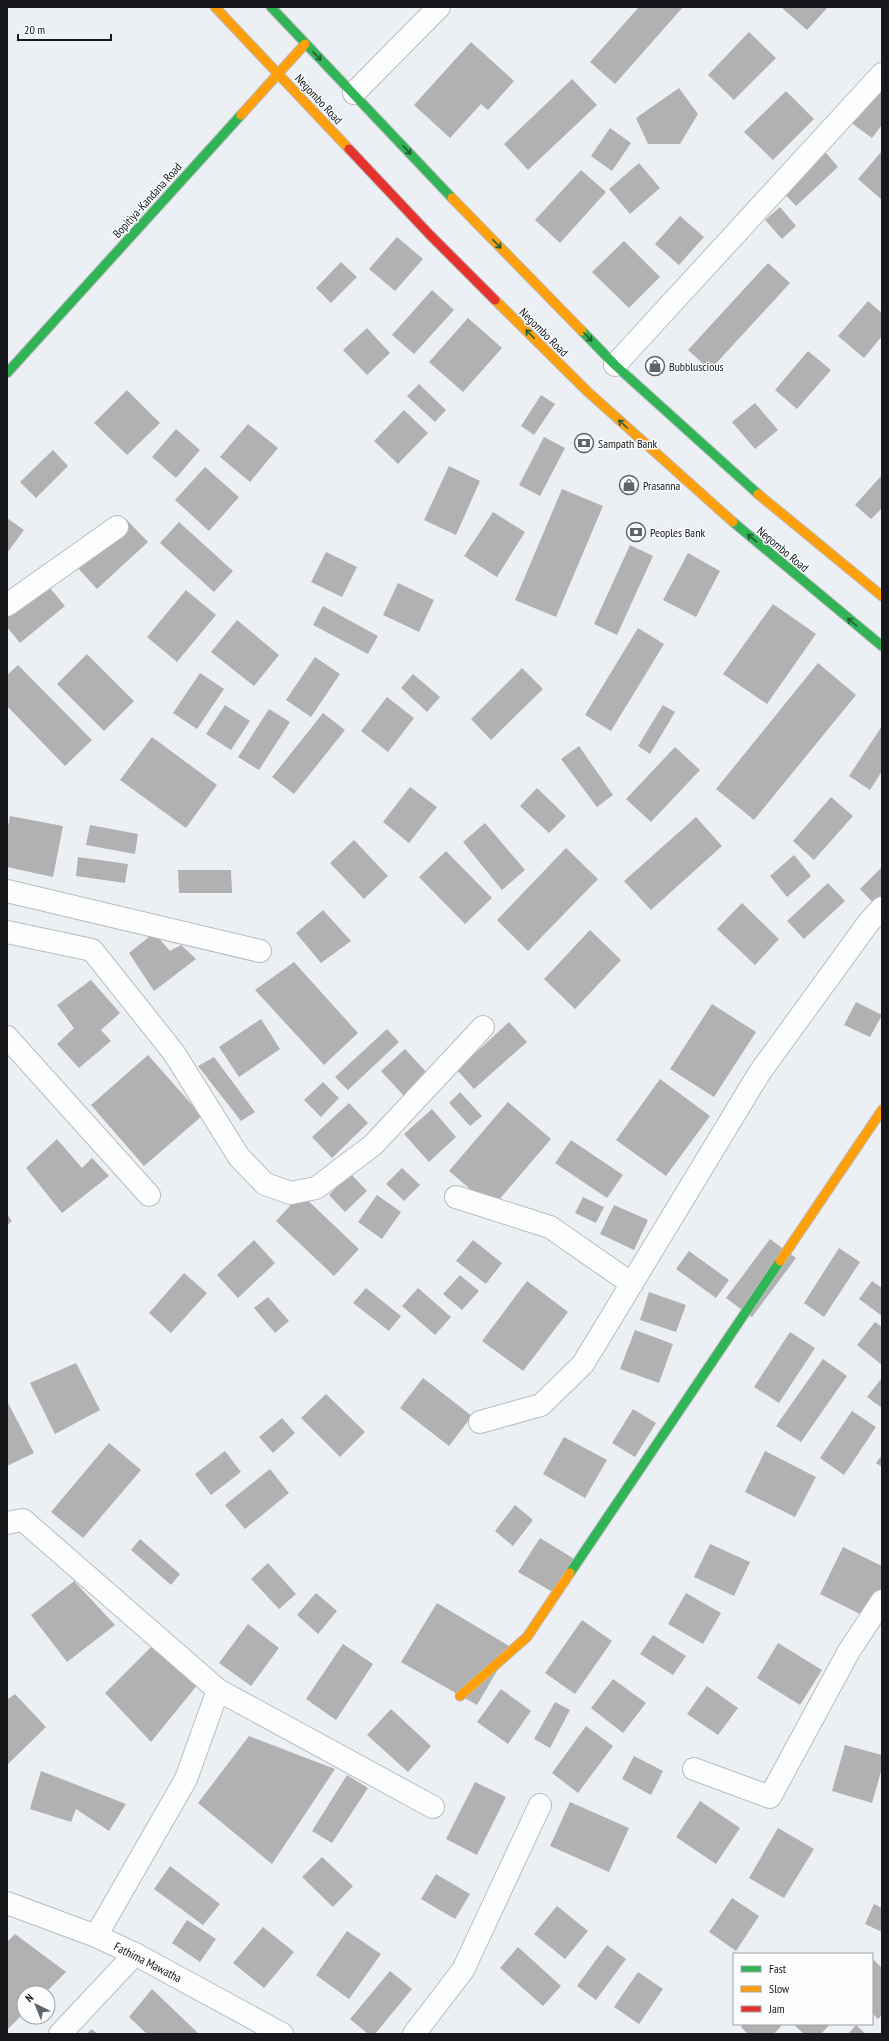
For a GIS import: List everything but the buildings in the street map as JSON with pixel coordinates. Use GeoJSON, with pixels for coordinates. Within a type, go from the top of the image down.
{"type":"FeatureCollection","features":[{"type":"Feature","properties":{"kind":"main road","name":"Negombo Road"},"geometry":{"type":"LineString","coordinates":[[215,7],[430,235],[588,392],[711,504],[882,646]]}},
{"type":"Feature","properties":{"kind":"main road"},"geometry":{"type":"LineString","coordinates":[[272,7],[305,44],[354,93],[456,202],[615,365],[736,475],[882,596]]}},
{"type":"Feature","properties":{"kind":"main road","name":"Bopitiya-Kandana Road"},"geometry":{"type":"LineString","coordinates":[[7,373],[277,72],[305,44]]}},
{"type":"Feature","properties":{"kind":"main road"},"geometry":{"type":"LineString","coordinates":[[460,1696],[527,1637],[882,1110]]}},
{"type":"Feature","properties":{"kind":"street"},"geometry":{"type":"LineString","coordinates":[[354,93],[439,7]]}},
{"type":"Feature","properties":{"kind":"street"},"geometry":{"type":"LineString","coordinates":[[615,365],[882,74]]}},
{"type":"Feature","properties":{"kind":"street"},"geometry":{"type":"LineString","coordinates":[[7,605],[117,527]]}},
{"type":"Feature","properties":{"kind":"street"},"geometry":{"type":"LineString","coordinates":[[7,891],[260,951]]}},
{"type":"Feature","properties":{"kind":"street"},"geometry":{"type":"LineString","coordinates":[[480,1422],[541,1405],[583,1364],[760,1072],[869,922],[882,908]]}},
{"type":"Feature","properties":{"kind":"street"},"geometry":{"type":"LineString","coordinates":[[7,932],[92,950],[174,1053],[239,1157],[265,1184],[291,1193],[316,1188],[373,1145],[483,1027]]}},
{"type":"Feature","properties":{"kind":"street"},"geometry":{"type":"LineString","coordinates":[[7,1037],[148,1196]]}},
{"type":"Feature","properties":{"kind":"street"},"geometry":{"type":"LineString","coordinates":[[456,1197],[550,1227],[632,1284]]}},
{"type":"Feature","properties":{"kind":"street"},"geometry":{"type":"LineString","coordinates":[[7,1523],[23,1520],[218,1690],[433,1807]]}},
{"type":"Feature","properties":{"kind":"street"},"geometry":{"type":"LineString","coordinates":[[694,1769],[770,1797],[849,1651],[882,1601]]}},
{"type":"Feature","properties":{"kind":"street"},"geometry":{"type":"LineString","coordinates":[[96,1936],[186,1779],[218,1690]]}},
{"type":"Feature","properties":{"kind":"street"},"geometry":{"type":"LineString","coordinates":[[414,2034],[463,1970],[540,1805]]}},
{"type":"Feature","properties":{"kind":"street","name":"Fathima Mawatha"},"geometry":{"type":"LineString","coordinates":[[7,1903],[96,1936],[135,1954],[282,2034]]}},
{"type":"Feature","properties":{"kind":"street"},"geometry":{"type":"LineString","coordinates":[[60,2034],[135,1954]]}},
{"type":"Feature","properties":{"kind":"traffic: fast"},"geometry":{"type":"LineString","coordinates":[[271,7],[452,198]]}},
{"type":"Feature","properties":{"kind":"traffic: fast"},"geometry":{"type":"LineString","coordinates":[[7,373],[241,115]]}},
{"type":"Feature","properties":{"kind":"traffic: fast"},"geometry":{"type":"LineString","coordinates":[[582,331],[615,365],[758,494]]}},
{"type":"Feature","properties":{"kind":"traffic: fast"},"geometry":{"type":"LineString","coordinates":[[733,522],[882,646]]}},
{"type":"Feature","properties":{"kind":"traffic: fast"},"geometry":{"type":"LineString","coordinates":[[570,1573],[780,1261]]}},
{"type":"Feature","properties":{"kind":"traffic: slow"},"geometry":{"type":"LineString","coordinates":[[215,7],[349,149]]}},
{"type":"Feature","properties":{"kind":"traffic: slow"},"geometry":{"type":"LineString","coordinates":[[241,115],[305,44]]}},
{"type":"Feature","properties":{"kind":"traffic: slow"},"geometry":{"type":"LineString","coordinates":[[452,198],[582,331]]}},
{"type":"Feature","properties":{"kind":"traffic: slow"},"geometry":{"type":"LineString","coordinates":[[495,300],[588,392],[733,522]]}},
{"type":"Feature","properties":{"kind":"traffic: slow"},"geometry":{"type":"LineString","coordinates":[[758,494],[882,596]]}},
{"type":"Feature","properties":{"kind":"traffic: slow"},"geometry":{"type":"LineString","coordinates":[[780,1261],[882,1110]]}},
{"type":"Feature","properties":{"kind":"traffic: slow"},"geometry":{"type":"LineString","coordinates":[[460,1696],[527,1637],[570,1573]]}},
{"type":"Feature","properties":{"kind":"traffic: jam"},"geometry":{"type":"LineString","coordinates":[[349,149],[430,235],[495,300]]}},
{"type":"Feature","properties":{"kind":"place","name":"Bubbluscious"},"geometry":{"type":"Point","coordinates":[655,366]}},
{"type":"Feature","properties":{"kind":"place","name":"Sampath Bank"},"geometry":{"type":"Point","coordinates":[584,443]}},
{"type":"Feature","properties":{"kind":"place","name":"Prasanna"},"geometry":{"type":"Point","coordinates":[629,485]}},
{"type":"Feature","properties":{"kind":"place","name":"Peoples Bank"},"geometry":{"type":"Point","coordinates":[636,532]}}]}
